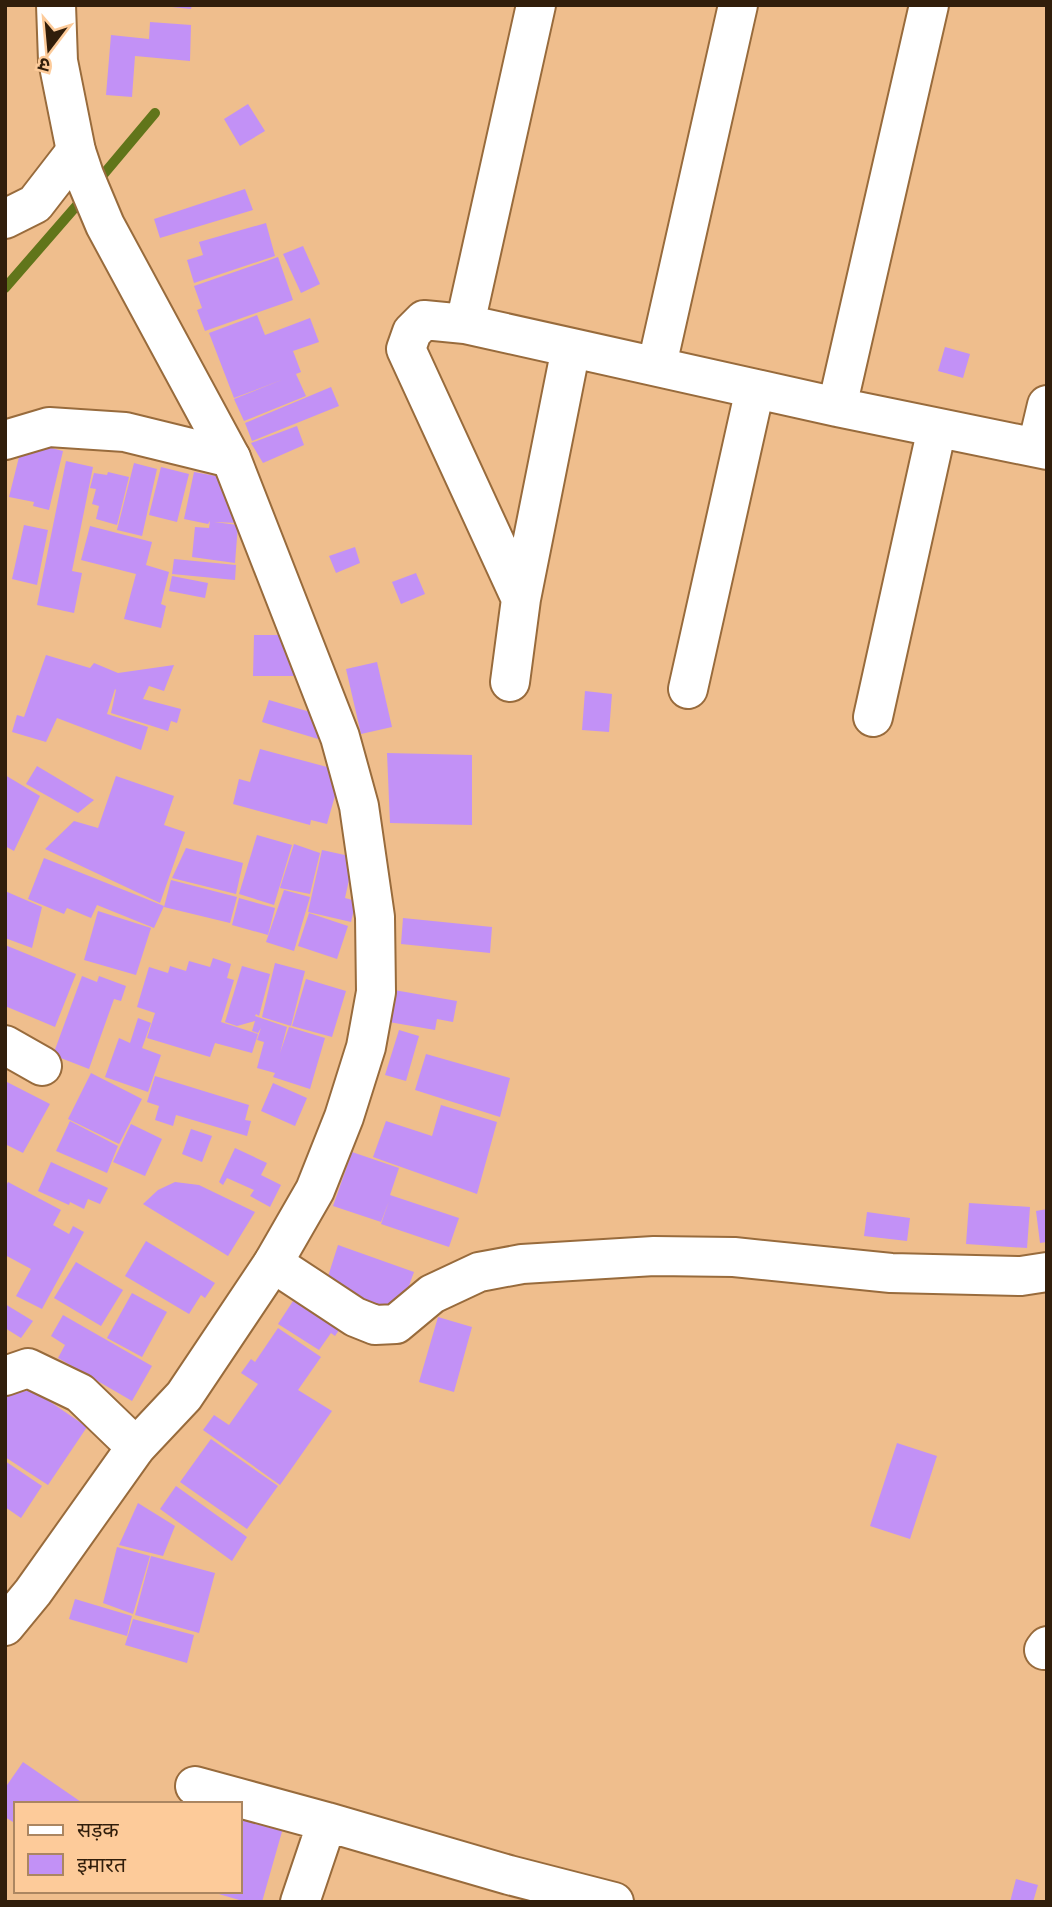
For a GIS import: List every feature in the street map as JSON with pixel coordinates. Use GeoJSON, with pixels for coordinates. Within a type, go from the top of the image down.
{"type":"FeatureCollection","features":[{"type":"Feature","properties":{"kind":"street"},"geometry":{"type":"LineString","coordinates":[[5,1626],[33,1592],[136,1447],[184,1396],[273,1263],[315,1190],[344,1117],[366,1047],[376,992],[375,917],[359,806],[340,737],[231,458],[104,225],[80,163],[58,61],[55,5]]}},
{"type":"Feature","properties":{"kind":"street"},"geometry":{"type":"LineString","coordinates":[[465,324],[536,5]]}},
{"type":"Feature","properties":{"kind":"street"},"geometry":{"type":"LineString","coordinates":[[657,365],[738,5]]}},
{"type":"Feature","properties":{"kind":"street"},"geometry":{"type":"LineString","coordinates":[[837,407],[929,5]]}},
{"type":"Feature","properties":{"kind":"street"},"geometry":{"type":"LineString","coordinates":[[5,219],[35,204],[80,163]]}},
{"type":"Feature","properties":{"kind":"street"},"geometry":{"type":"LineString","coordinates":[[521,599],[406,349],[412,332],[424,320],[465,324],[837,407],[1042,448],[1047,405]]}},
{"type":"Feature","properties":{"kind":"street"},"geometry":{"type":"LineString","coordinates":[[510,682],[521,599],[571,348]]}},
{"type":"Feature","properties":{"kind":"street"},"geometry":{"type":"LineString","coordinates":[[688,690],[755,389]]}},
{"type":"Feature","properties":{"kind":"street"},"geometry":{"type":"LineString","coordinates":[[5,440],[49,427],[125,432],[231,458]]}},
{"type":"Feature","properties":{"kind":"street"},"geometry":{"type":"LineString","coordinates":[[873,717],[937,428]]}},
{"type":"Feature","properties":{"kind":"street"},"geometry":{"type":"LineString","coordinates":[[5,1045],[42,1066]]}},
{"type":"Feature","properties":{"kind":"street"},"geometry":{"type":"LineString","coordinates":[[273,1263],[355,1317],[375,1325],[396,1324],[432,1294],[479,1272],[536,1263],[654,1256],[734,1257],[891,1273],[1021,1276],[1047,1272]]}},
{"type":"Feature","properties":{"kind":"street"},"geometry":{"type":"LineString","coordinates":[[5,1376],[28,1368],[80,1393],[136,1447]]}},
{"type":"Feature","properties":{"kind":"street"},"geometry":{"type":"LineString","coordinates":[[195,1786],[327,1822],[505,1888],[614,1902]]}},
{"type":"Feature","properties":{"kind":"street"},"geometry":{"type":"LineString","coordinates":[[300,1902],[327,1822]]}},
{"type":"Feature","properties":{"kind":"building"},"geometry":{"type":"Polygon","coordinates":[[[172,5],[192,5],[191,9],[172,5]]]}},
{"type":"Feature","properties":{"kind":"building"},"geometry":{"type":"Polygon","coordinates":[[[150,22],[191,25],[190,61],[135,56],[132,97],[106,95],[111,35],[149,39],[150,22]]]}},
{"type":"Feature","properties":{"kind":"building"},"geometry":{"type":"Polygon","coordinates":[[[248,104],[265,131],[240,146],[224,119],[248,104]]]}},
{"type":"Feature","properties":{"kind":"building"},"geometry":{"type":"Polygon","coordinates":[[[245,189],[253,210],[160,238],[154,219],[245,189]]]}},
{"type":"Feature","properties":{"kind":"building"},"geometry":{"type":"Polygon","coordinates":[[[266,223],[275,256],[194,283],[187,260],[203,255],[199,242],[266,223]]]}},
{"type":"Feature","properties":{"kind":"building"},"geometry":{"type":"Polygon","coordinates":[[[303,246],[320,284],[301,293],[283,254],[303,246]]]}},
{"type":"Feature","properties":{"kind":"building"},"geometry":{"type":"Polygon","coordinates":[[[278,257],[293,300],[205,331],[197,310],[202,308],[194,286],[278,257]]]}},
{"type":"Feature","properties":{"kind":"building"},"geometry":{"type":"Polygon","coordinates":[[[257,315],[265,335],[310,318],[319,342],[293,351],[301,372],[296,374],[306,396],[244,421],[234,399],[284,379],[234,398],[209,333],[257,315]]]}},
{"type":"Feature","properties":{"kind":"building"},"geometry":{"type":"Polygon","coordinates":[[[945,347],[970,354],[963,378],[938,371],[945,347]]]}},
{"type":"Feature","properties":{"kind":"building"},"geometry":{"type":"Polygon","coordinates":[[[331,387],[339,406],[252,441],[245,423],[331,387]]]}},
{"type":"Feature","properties":{"kind":"building"},"geometry":{"type":"Polygon","coordinates":[[[297,426],[304,445],[263,463],[251,443],[297,426]]]}},
{"type":"Feature","properties":{"kind":"building"},"geometry":{"type":"Polygon","coordinates":[[[23,441],[63,451],[49,510],[33,506],[34,502],[9,497],[23,441]]]}},
{"type":"Feature","properties":{"kind":"building"},"geometry":{"type":"Polygon","coordinates":[[[66,461],[93,467],[72,571],[82,573],[74,613],[37,605],[66,461]]]}},
{"type":"Feature","properties":{"kind":"building"},"geometry":{"type":"Polygon","coordinates":[[[134,463],[157,469],[142,536],[117,530],[134,463]]]}},
{"type":"Feature","properties":{"kind":"building"},"geometry":{"type":"Polygon","coordinates":[[[161,467],[189,474],[177,522],[149,515],[161,467]]]}},
{"type":"Feature","properties":{"kind":"building"},"geometry":{"type":"Polygon","coordinates":[[[108,472],[129,477],[117,525],[96,519],[99,506],[92,504],[96,489],[90,488],[94,473],[107,475],[108,472]]]}},
{"type":"Feature","properties":{"kind":"building"},"geometry":{"type":"Polygon","coordinates":[[[194,472],[216,476],[221,474],[239,523],[214,522],[238,525],[235,563],[192,557],[195,527],[209,528],[210,521],[208,524],[184,519],[194,472]]]}},
{"type":"Feature","properties":{"kind":"building"},"geometry":{"type":"Polygon","coordinates":[[[24,525],[48,530],[37,585],[12,579],[24,525]]]}},
{"type":"Feature","properties":{"kind":"building"},"geometry":{"type":"Polygon","coordinates":[[[90,526],[152,542],[146,565],[169,572],[161,604],[166,606],[161,628],[124,619],[136,574],[81,560],[90,526]]]}},
{"type":"Feature","properties":{"kind":"building"},"geometry":{"type":"Polygon","coordinates":[[[355,547],[360,563],[336,573],[329,556],[355,547]]]}},
{"type":"Feature","properties":{"kind":"building"},"geometry":{"type":"Polygon","coordinates":[[[174,559],[236,565],[235,580],[172,574],[174,559]]]}},
{"type":"Feature","properties":{"kind":"building"},"geometry":{"type":"Polygon","coordinates":[[[416,573],[425,594],[401,604],[392,582],[416,573]]]}},
{"type":"Feature","properties":{"kind":"building"},"geometry":{"type":"Polygon","coordinates":[[[172,576],[208,583],[205,598],[169,591],[172,576]]]}},
{"type":"Feature","properties":{"kind":"building"},"geometry":{"type":"Polygon","coordinates":[[[254,635],[291,635],[300,676],[253,676],[254,635]]]}},
{"type":"Feature","properties":{"kind":"building"},"geometry":{"type":"Polygon","coordinates":[[[46,655],[90,668],[94,663],[118,673],[174,665],[164,691],[149,686],[143,699],[181,709],[177,723],[171,721],[168,731],[111,713],[115,689],[107,714],[148,727],[141,750],[57,718],[46,742],[12,732],[17,715],[24,717],[46,655]]]}},
{"type":"Feature","properties":{"kind":"building"},"geometry":{"type":"Polygon","coordinates":[[[377,662],[392,727],[361,734],[346,669],[377,662]]]}},
{"type":"Feature","properties":{"kind":"building"},"geometry":{"type":"Polygon","coordinates":[[[585,691],[612,694],[609,732],[582,730],[585,691]]]}},
{"type":"Feature","properties":{"kind":"building"},"geometry":{"type":"Polygon","coordinates":[[[269,700],[324,716],[318,739],[262,722],[269,700]]]}},
{"type":"Feature","properties":{"kind":"building"},"geometry":{"type":"Polygon","coordinates":[[[260,749],[342,771],[327,824],[311,820],[310,825],[233,804],[239,779],[250,782],[260,749]]]}},
{"type":"Feature","properties":{"kind":"building"},"geometry":{"type":"Polygon","coordinates":[[[387,753],[472,755],[472,825],[390,823],[387,753]]]}},
{"type":"Feature","properties":{"kind":"building"},"geometry":{"type":"Polygon","coordinates":[[[37,766],[94,800],[78,813],[26,784],[37,766]]]}},
{"type":"Feature","properties":{"kind":"building"},"geometry":{"type":"Polygon","coordinates":[[[5,775],[40,796],[14,851],[5,846],[5,775]]]}},
{"type":"Feature","properties":{"kind":"building"},"geometry":{"type":"Polygon","coordinates":[[[116,776],[174,796],[164,825],[185,832],[160,903],[45,849],[74,821],[98,828],[116,776]]]}},
{"type":"Feature","properties":{"kind":"building"},"geometry":{"type":"Polygon","coordinates":[[[257,835],[292,845],[274,905],[239,894],[257,835]]]}},
{"type":"Feature","properties":{"kind":"building"},"geometry":{"type":"Polygon","coordinates":[[[294,844],[320,853],[310,894],[280,888],[294,844]]]}},
{"type":"Feature","properties":{"kind":"building"},"geometry":{"type":"Polygon","coordinates":[[[186,848],[243,863],[236,894],[172,878],[186,848]]]}},
{"type":"Feature","properties":{"kind":"building"},"geometry":{"type":"Polygon","coordinates":[[[322,850],[354,857],[345,898],[356,901],[351,922],[308,912],[322,850]]]}},
{"type":"Feature","properties":{"kind":"building"},"geometry":{"type":"Polygon","coordinates":[[[44,858],[164,906],[154,928],[97,905],[91,918],[67,908],[64,914],[28,899],[44,858]]]}},
{"type":"Feature","properties":{"kind":"building"},"geometry":{"type":"Polygon","coordinates":[[[171,880],[237,897],[230,923],[164,907],[171,880]]]}},
{"type":"Feature","properties":{"kind":"building"},"geometry":{"type":"Polygon","coordinates":[[[284,890],[310,897],[294,951],[266,942],[284,890]]]}},
{"type":"Feature","properties":{"kind":"building"},"geometry":{"type":"Polygon","coordinates":[[[5,891],[42,907],[32,948],[5,938],[5,891]]]}},
{"type":"Feature","properties":{"kind":"building"},"geometry":{"type":"Polygon","coordinates":[[[239,898],[275,908],[268,935],[232,925],[239,898]]]}},
{"type":"Feature","properties":{"kind":"building"},"geometry":{"type":"Polygon","coordinates":[[[98,911],[151,928],[136,975],[84,960],[98,911]]]}},
{"type":"Feature","properties":{"kind":"building"},"geometry":{"type":"Polygon","coordinates":[[[309,913],[348,926],[337,959],[298,946],[309,913]]]}},
{"type":"Feature","properties":{"kind":"building"},"geometry":{"type":"Polygon","coordinates":[[[403,918],[492,927],[490,953],[401,944],[403,918]]]}},
{"type":"Feature","properties":{"kind":"building"},"geometry":{"type":"Polygon","coordinates":[[[5,945],[76,974],[55,1027],[5,1006],[5,945]]]}},
{"type":"Feature","properties":{"kind":"building"},"geometry":{"type":"Polygon","coordinates":[[[213,958],[231,964],[227,978],[234,980],[221,1022],[258,1034],[252,1053],[215,1043],[210,1057],[147,1038],[155,1013],[137,1007],[149,967],[168,973],[170,966],[186,971],[189,961],[210,967],[213,958]]]}},
{"type":"Feature","properties":{"kind":"building"},"geometry":{"type":"Polygon","coordinates":[[[275,963],[305,971],[291,1026],[262,1017],[275,963]]]}},
{"type":"Feature","properties":{"kind":"building"},"geometry":{"type":"Polygon","coordinates":[[[242,966],[270,974],[259,1016],[255,1016],[287,1027],[280,1053],[289,1027],[325,1038],[310,1089],[273,1077],[275,1073],[257,1068],[264,1042],[257,1040],[261,1028],[258,1033],[252,1031],[255,1021],[237,1026],[225,1022],[242,966]]]}},
{"type":"Feature","properties":{"kind":"building"},"geometry":{"type":"Polygon","coordinates":[[[82,976],[97,982],[99,976],[126,986],[121,1001],[114,999],[89,1069],[53,1055],[82,976]]]}},
{"type":"Feature","properties":{"kind":"building"},"geometry":{"type":"Polygon","coordinates":[[[306,979],[346,991],[332,1037],[292,1026],[306,979]]]}},
{"type":"Feature","properties":{"kind":"building"},"geometry":{"type":"Polygon","coordinates":[[[394,990],[457,1001],[453,1022],[437,1019],[435,1030],[389,1022],[394,990]]]}},
{"type":"Feature","properties":{"kind":"building"},"geometry":{"type":"Polygon","coordinates":[[[138,1018],[151,1023],[142,1048],[161,1055],[148,1092],[105,1077],[119,1038],[130,1043],[138,1018]]]}},
{"type":"Feature","properties":{"kind":"building"},"geometry":{"type":"Polygon","coordinates":[[[399,1030],[419,1036],[406,1081],[385,1075],[399,1030]]]}},
{"type":"Feature","properties":{"kind":"building"},"geometry":{"type":"Polygon","coordinates":[[[426,1054],[510,1078],[500,1117],[415,1090],[426,1054]]]}},
{"type":"Feature","properties":{"kind":"building"},"geometry":{"type":"Polygon","coordinates":[[[91,1073],[142,1099],[119,1144],[68,1119],[91,1073]]]}},
{"type":"Feature","properties":{"kind":"building"},"geometry":{"type":"Polygon","coordinates":[[[155,1076],[249,1105],[245,1120],[251,1121],[247,1136],[176,1115],[173,1126],[155,1120],[159,1106],[147,1102],[155,1076]]]}},
{"type":"Feature","properties":{"kind":"building"},"geometry":{"type":"Polygon","coordinates":[[[5,1081],[50,1104],[23,1153],[5,1144],[5,1081]]]}},
{"type":"Feature","properties":{"kind":"building"},"geometry":{"type":"Polygon","coordinates":[[[273,1083],[307,1098],[295,1126],[261,1111],[273,1083]]]}},
{"type":"Feature","properties":{"kind":"building"},"geometry":{"type":"Polygon","coordinates":[[[441,1105],[497,1122],[477,1194],[373,1157],[386,1121],[432,1136],[441,1105]]]}},
{"type":"Feature","properties":{"kind":"building"},"geometry":{"type":"Polygon","coordinates":[[[70,1121],[118,1146],[107,1173],[56,1151],[70,1121]]]}},
{"type":"Feature","properties":{"kind":"building"},"geometry":{"type":"Polygon","coordinates":[[[131,1124],[162,1139],[145,1176],[113,1162],[131,1124]]]}},
{"type":"Feature","properties":{"kind":"building"},"geometry":{"type":"Polygon","coordinates":[[[191,1129],[212,1136],[202,1162],[182,1154],[191,1129]]]}},
{"type":"Feature","properties":{"kind":"building"},"geometry":{"type":"Polygon","coordinates":[[[235,1148],[267,1163],[261,1175],[281,1185],[270,1207],[250,1196],[254,1190],[227,1178],[223,1185],[219,1182],[235,1148]]]}},
{"type":"Feature","properties":{"kind":"building"},"geometry":{"type":"Polygon","coordinates":[[[352,1152],[399,1168],[390,1195],[459,1218],[449,1247],[381,1224],[389,1201],[381,1222],[333,1206],[352,1152]]]}},
{"type":"Feature","properties":{"kind":"building"},"geometry":{"type":"Polygon","coordinates":[[[51,1162],[108,1188],[100,1204],[88,1199],[84,1209],[38,1191],[51,1162]]]}},
{"type":"Feature","properties":{"kind":"building"},"geometry":{"type":"Polygon","coordinates":[[[8,1182],[61,1210],[53,1225],[69,1234],[73,1226],[84,1232],[42,1309],[16,1296],[31,1269],[5,1255],[5,1188],[8,1182]]]}},
{"type":"Feature","properties":{"kind":"building"},"geometry":{"type":"Polygon","coordinates":[[[175,1182],[199,1185],[255,1212],[228,1256],[143,1204],[158,1190],[175,1182]]]}},
{"type":"Feature","properties":{"kind":"building"},"geometry":{"type":"Polygon","coordinates":[[[969,1203],[1030,1207],[1027,1248],[966,1244],[969,1203]]]}},
{"type":"Feature","properties":{"kind":"building"},"geometry":{"type":"Polygon","coordinates":[[[1047,1209],[1047,1242],[1040,1243],[1036,1211],[1047,1209]]]}},
{"type":"Feature","properties":{"kind":"building"},"geometry":{"type":"Polygon","coordinates":[[[867,1212],[910,1218],[907,1241],[864,1236],[867,1212]]]}},
{"type":"Feature","properties":{"kind":"building"},"geometry":{"type":"Polygon","coordinates":[[[146,1241],[215,1283],[205,1298],[201,1295],[189,1314],[125,1276],[146,1241]]]}},
{"type":"Feature","properties":{"kind":"building"},"geometry":{"type":"Polygon","coordinates":[[[338,1245],[414,1272],[402,1305],[391,1316],[324,1289],[338,1245]]]}},
{"type":"Feature","properties":{"kind":"building"},"geometry":{"type":"Polygon","coordinates":[[[76,1262],[123,1290],[101,1326],[54,1298],[76,1262]]]}},
{"type":"Feature","properties":{"kind":"building"},"geometry":{"type":"Polygon","coordinates":[[[132,1293],[167,1312],[142,1357],[107,1338],[132,1293]]]}},
{"type":"Feature","properties":{"kind":"building"},"geometry":{"type":"Polygon","coordinates":[[[293,1301],[339,1330],[335,1336],[331,1333],[319,1350],[278,1324],[293,1301]]]}},
{"type":"Feature","properties":{"kind":"building"},"geometry":{"type":"Polygon","coordinates":[[[5,1304],[33,1321],[21,1338],[5,1328],[5,1304]]]}},
{"type":"Feature","properties":{"kind":"building"},"geometry":{"type":"Polygon","coordinates":[[[63,1315],[152,1366],[132,1401],[58,1358],[65,1345],[51,1336],[63,1315]]]}},
{"type":"Feature","properties":{"kind":"building"},"geometry":{"type":"Polygon","coordinates":[[[438,1317],[472,1327],[454,1392],[419,1382],[438,1317]]]}},
{"type":"Feature","properties":{"kind":"building"},"geometry":{"type":"Polygon","coordinates":[[[278,1328],[321,1357],[298,1390],[332,1411],[280,1485],[203,1430],[214,1415],[229,1425],[258,1384],[241,1373],[251,1359],[255,1362],[278,1328]]]}},
{"type":"Feature","properties":{"kind":"building"},"geometry":{"type":"Polygon","coordinates":[[[33,1390],[87,1427],[48,1485],[5,1457],[5,1394],[33,1390]]]}},
{"type":"Feature","properties":{"kind":"building"},"geometry":{"type":"Polygon","coordinates":[[[211,1439],[278,1486],[247,1529],[180,1482],[211,1439]]]}},
{"type":"Feature","properties":{"kind":"building"},"geometry":{"type":"Polygon","coordinates":[[[897,1443],[937,1456],[910,1539],[870,1526],[897,1443]]]}},
{"type":"Feature","properties":{"kind":"building"},"geometry":{"type":"Polygon","coordinates":[[[5,1461],[42,1486],[21,1518],[5,1507],[5,1461]]]}},
{"type":"Feature","properties":{"kind":"building"},"geometry":{"type":"Polygon","coordinates":[[[176,1486],[247,1537],[232,1561],[160,1509],[176,1486]]]}},
{"type":"Feature","properties":{"kind":"building"},"geometry":{"type":"Polygon","coordinates":[[[138,1503],[175,1526],[163,1556],[119,1545],[138,1503]]]}},
{"type":"Feature","properties":{"kind":"building"},"geometry":{"type":"Polygon","coordinates":[[[117,1547],[150,1556],[133,1614],[103,1603],[117,1547]]]}},
{"type":"Feature","properties":{"kind":"building"},"geometry":{"type":"Polygon","coordinates":[[[151,1556],[215,1573],[199,1633],[135,1615],[151,1556]]]}},
{"type":"Feature","properties":{"kind":"building"},"geometry":{"type":"Polygon","coordinates":[[[75,1599],[132,1616],[127,1636],[69,1619],[75,1599]]]}},
{"type":"Feature","properties":{"kind":"building"},"geometry":{"type":"Polygon","coordinates":[[[133,1619],[194,1635],[187,1663],[125,1645],[133,1619]]]}},
{"type":"Feature","properties":{"kind":"building"},"geometry":{"type":"Polygon","coordinates":[[[23,1762],[81,1802],[14,1802],[14,1823],[5,1817],[5,1788],[23,1762]]]}},
{"type":"Feature","properties":{"kind":"building"},"geometry":{"type":"Polygon","coordinates":[[[242,1809],[285,1821],[262,1902],[246,1902],[215,1893],[242,1893],[242,1809]]]}},
{"type":"Feature","properties":{"kind":"building"},"geometry":{"type":"Polygon","coordinates":[[[1016,1879],[1038,1885],[1033,1902],[1010,1902],[1016,1879]]]}},
{"type":"Feature","properties":{"kind":"waterway"},"geometry":{"type":"LineString","coordinates":[[97,182],[155,113]]}},
{"type":"Feature","properties":{"kind":"waterway"},"geometry":{"type":"LineString","coordinates":[[5,288],[85,196]]}}]}
